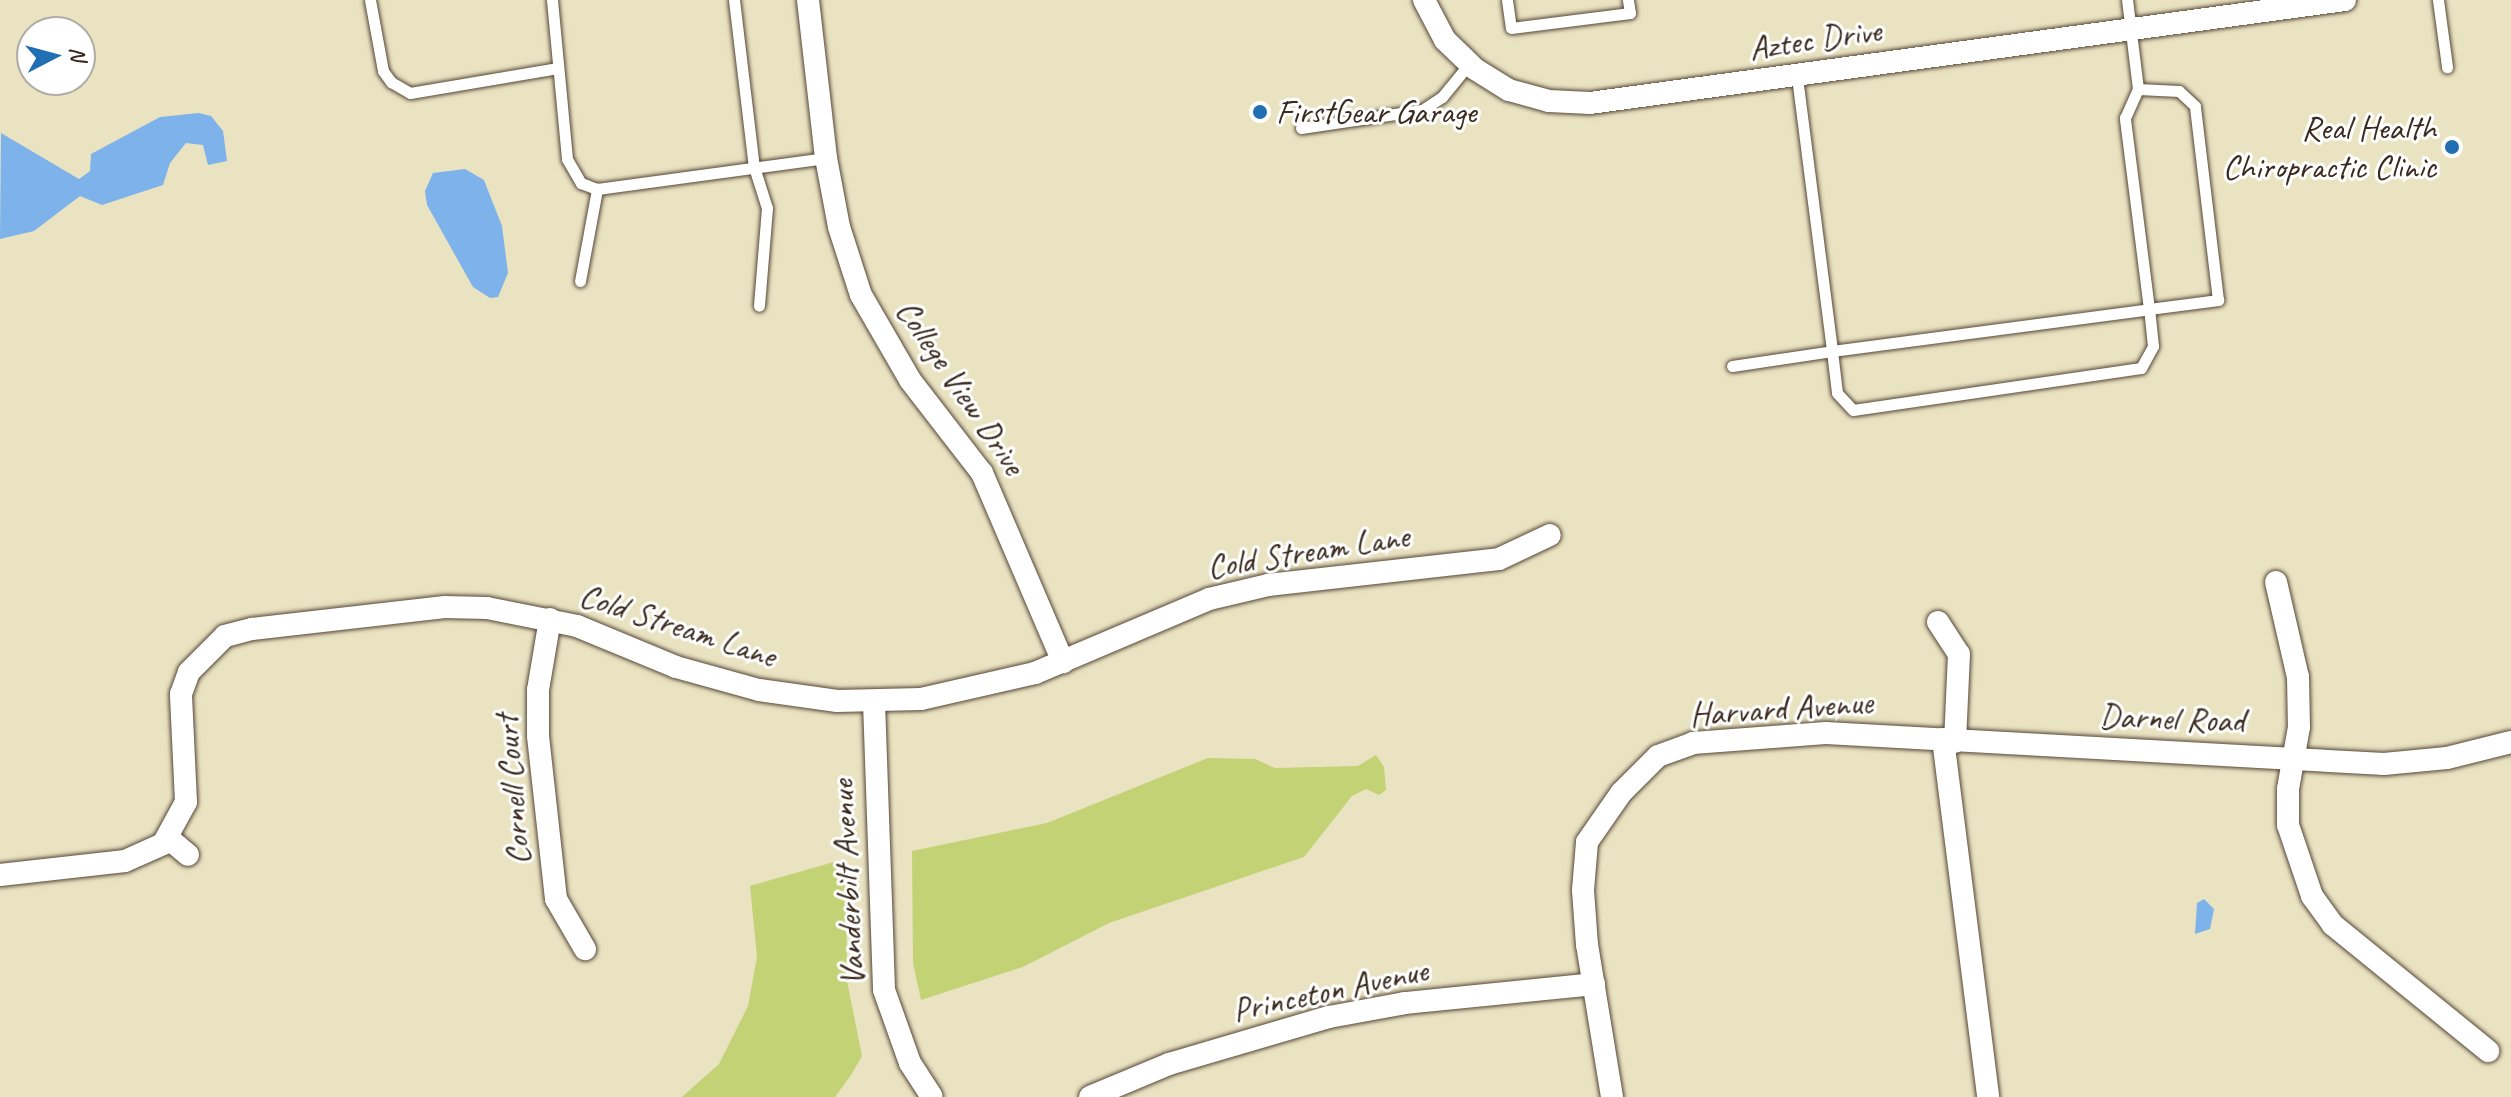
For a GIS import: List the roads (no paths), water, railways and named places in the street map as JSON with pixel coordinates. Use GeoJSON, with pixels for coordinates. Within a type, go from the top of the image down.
{"type":"FeatureCollection","features":[{"type":"Feature","properties":{"kind":"street","name":"College View Drive"},"geometry":{"type":"LineString","coordinates":[[808,0],[826,158],[839,227],[861,295],[892,354],[982,473],[1063,662]]}},
{"type":"Feature","properties":{"kind":"street","name":"Aztec Drive"},"geometry":{"type":"LineString","coordinates":[[1424,0],[1445,40],[1469,64],[1509,90],[1549,101],[1590,103],[1797,77],[2130,28],[2255,6],[2345,0]]}},
{"type":"Feature","properties":{"kind":"street","name":"Cold Stream Lane"},"geometry":{"type":"LineString","coordinates":[[168,838],[186,802],[181,694],[204,652],[225,636],[445,607],[520,611],[614,638],[718,681],[800,698],[874,702],[962,694],[1063,662],[1157,617],[1209,599],[1268,585],[1499,559],[1550,535]]}},
{"type":"Feature","properties":{"kind":"street"},"geometry":{"type":"LineString","coordinates":[[2276,582],[2298,677],[2288,825],[2312,896],[2333,925],[2488,1051]]}},
{"type":"Feature","properties":{"kind":"street","name":"Cornell Court"},"geometry":{"type":"LineString","coordinates":[[550,619],[538,690],[538,736],[556,899],[585,949]]}},
{"type":"Feature","properties":{"kind":"street"},"geometry":{"type":"LineString","coordinates":[[1938,622],[1959,654],[1949,741],[1988,1097]]}},
{"type":"Feature","properties":{"kind":"street","name":"Vanderbilt Avenue"},"geometry":{"type":"LineString","coordinates":[[874,702],[884,990],[910,1063],[932,1097]]}},
{"type":"Feature","properties":{"kind":"street","name":"Harvard Avenue"},"geometry":{"type":"LineString","coordinates":[[1612,1097],[1583,890],[1587,842],[1621,793],[1658,756],[1693,743],[1826,733],[1949,741]]}},
{"type":"Feature","properties":{"kind":"street","name":"Darnel Road"},"geometry":{"type":"LineString","coordinates":[[1949,741],[2199,750],[2384,764],[2447,758],[2511,742]]}},
{"type":"Feature","properties":{"kind":"street"},"geometry":{"type":"LineString","coordinates":[[0,875],[125,861],[142,857],[168,838],[188,855]]}},
{"type":"Feature","properties":{"kind":"street","name":"Princeton Avenue"},"geometry":{"type":"LineString","coordinates":[[1090,1097],[1169,1064],[1329,1017],[1405,1003],[1594,984]]}},
{"type":"Feature","properties":{"kind":"lane"},"geometry":{"type":"LineString","coordinates":[[370,0],[383,71],[410,93],[558,68]]}},
{"type":"Feature","properties":{"kind":"lane"},"geometry":{"type":"LineString","coordinates":[[552,0],[567,159],[581,183],[597,189],[826,158]]}},
{"type":"Feature","properties":{"kind":"lane"},"geometry":{"type":"LineString","coordinates":[[734,0],[754,167],[767,208],[759,306]]}},
{"type":"Feature","properties":{"kind":"lane"},"geometry":{"type":"LineString","coordinates":[[1507,0],[1511,28],[1630,13],[1628,0]]}},
{"type":"Feature","properties":{"kind":"lane"},"geometry":{"type":"LineString","coordinates":[[1797,77],[1837,393],[1853,410],[2141,368],[2153,346],[2125,118],[2138,89],[2127,0]]}},
{"type":"Feature","properties":{"kind":"lane"},"geometry":{"type":"LineString","coordinates":[[2438,0],[2447,67]]}},
{"type":"Feature","properties":{"kind":"lane"},"geometry":{"type":"LineString","coordinates":[[1301,128],[1422,110],[1442,97],[1469,64]]}},
{"type":"Feature","properties":{"kind":"lane"},"geometry":{"type":"LineString","coordinates":[[1732,366],[2218,300],[2195,106],[2179,91],[2138,89]]}},
{"type":"Feature","properties":{"kind":"lane"},"geometry":{"type":"LineString","coordinates":[[580,281],[597,189]]}},
{"type":"Feature","properties":{"kind":"water"},"geometry":{"type":"Polygon","coordinates":[[[199,113],[211,116],[223,131],[227,161],[208,165],[203,145],[186,143],[170,163],[163,185],[102,205],[80,196],[34,231],[0,239],[1,133],[79,179],[90,171],[91,154],[160,117],[199,113]]]}},
{"type":"Feature","properties":{"kind":"water"},"geometry":{"type":"Polygon","coordinates":[[[465,169],[484,180],[502,226],[508,273],[498,297],[490,298],[473,287],[427,205],[425,191],[433,173],[465,169]]]}},
{"type":"Feature","properties":{"kind":"water"},"geometry":{"type":"Polygon","coordinates":[[[2204,899],[2214,909],[2210,929],[2195,934],[2197,903],[2204,899]]]}},
{"type":"Feature","properties":{"kind":"place","name":"FirstGear Garage"},"geometry":{"type":"Point","coordinates":[1260,112]}},
{"type":"Feature","properties":{"kind":"place","name":"Real Health Chiropractic Clinic"},"geometry":{"type":"Point","coordinates":[2452,147]}}]}
